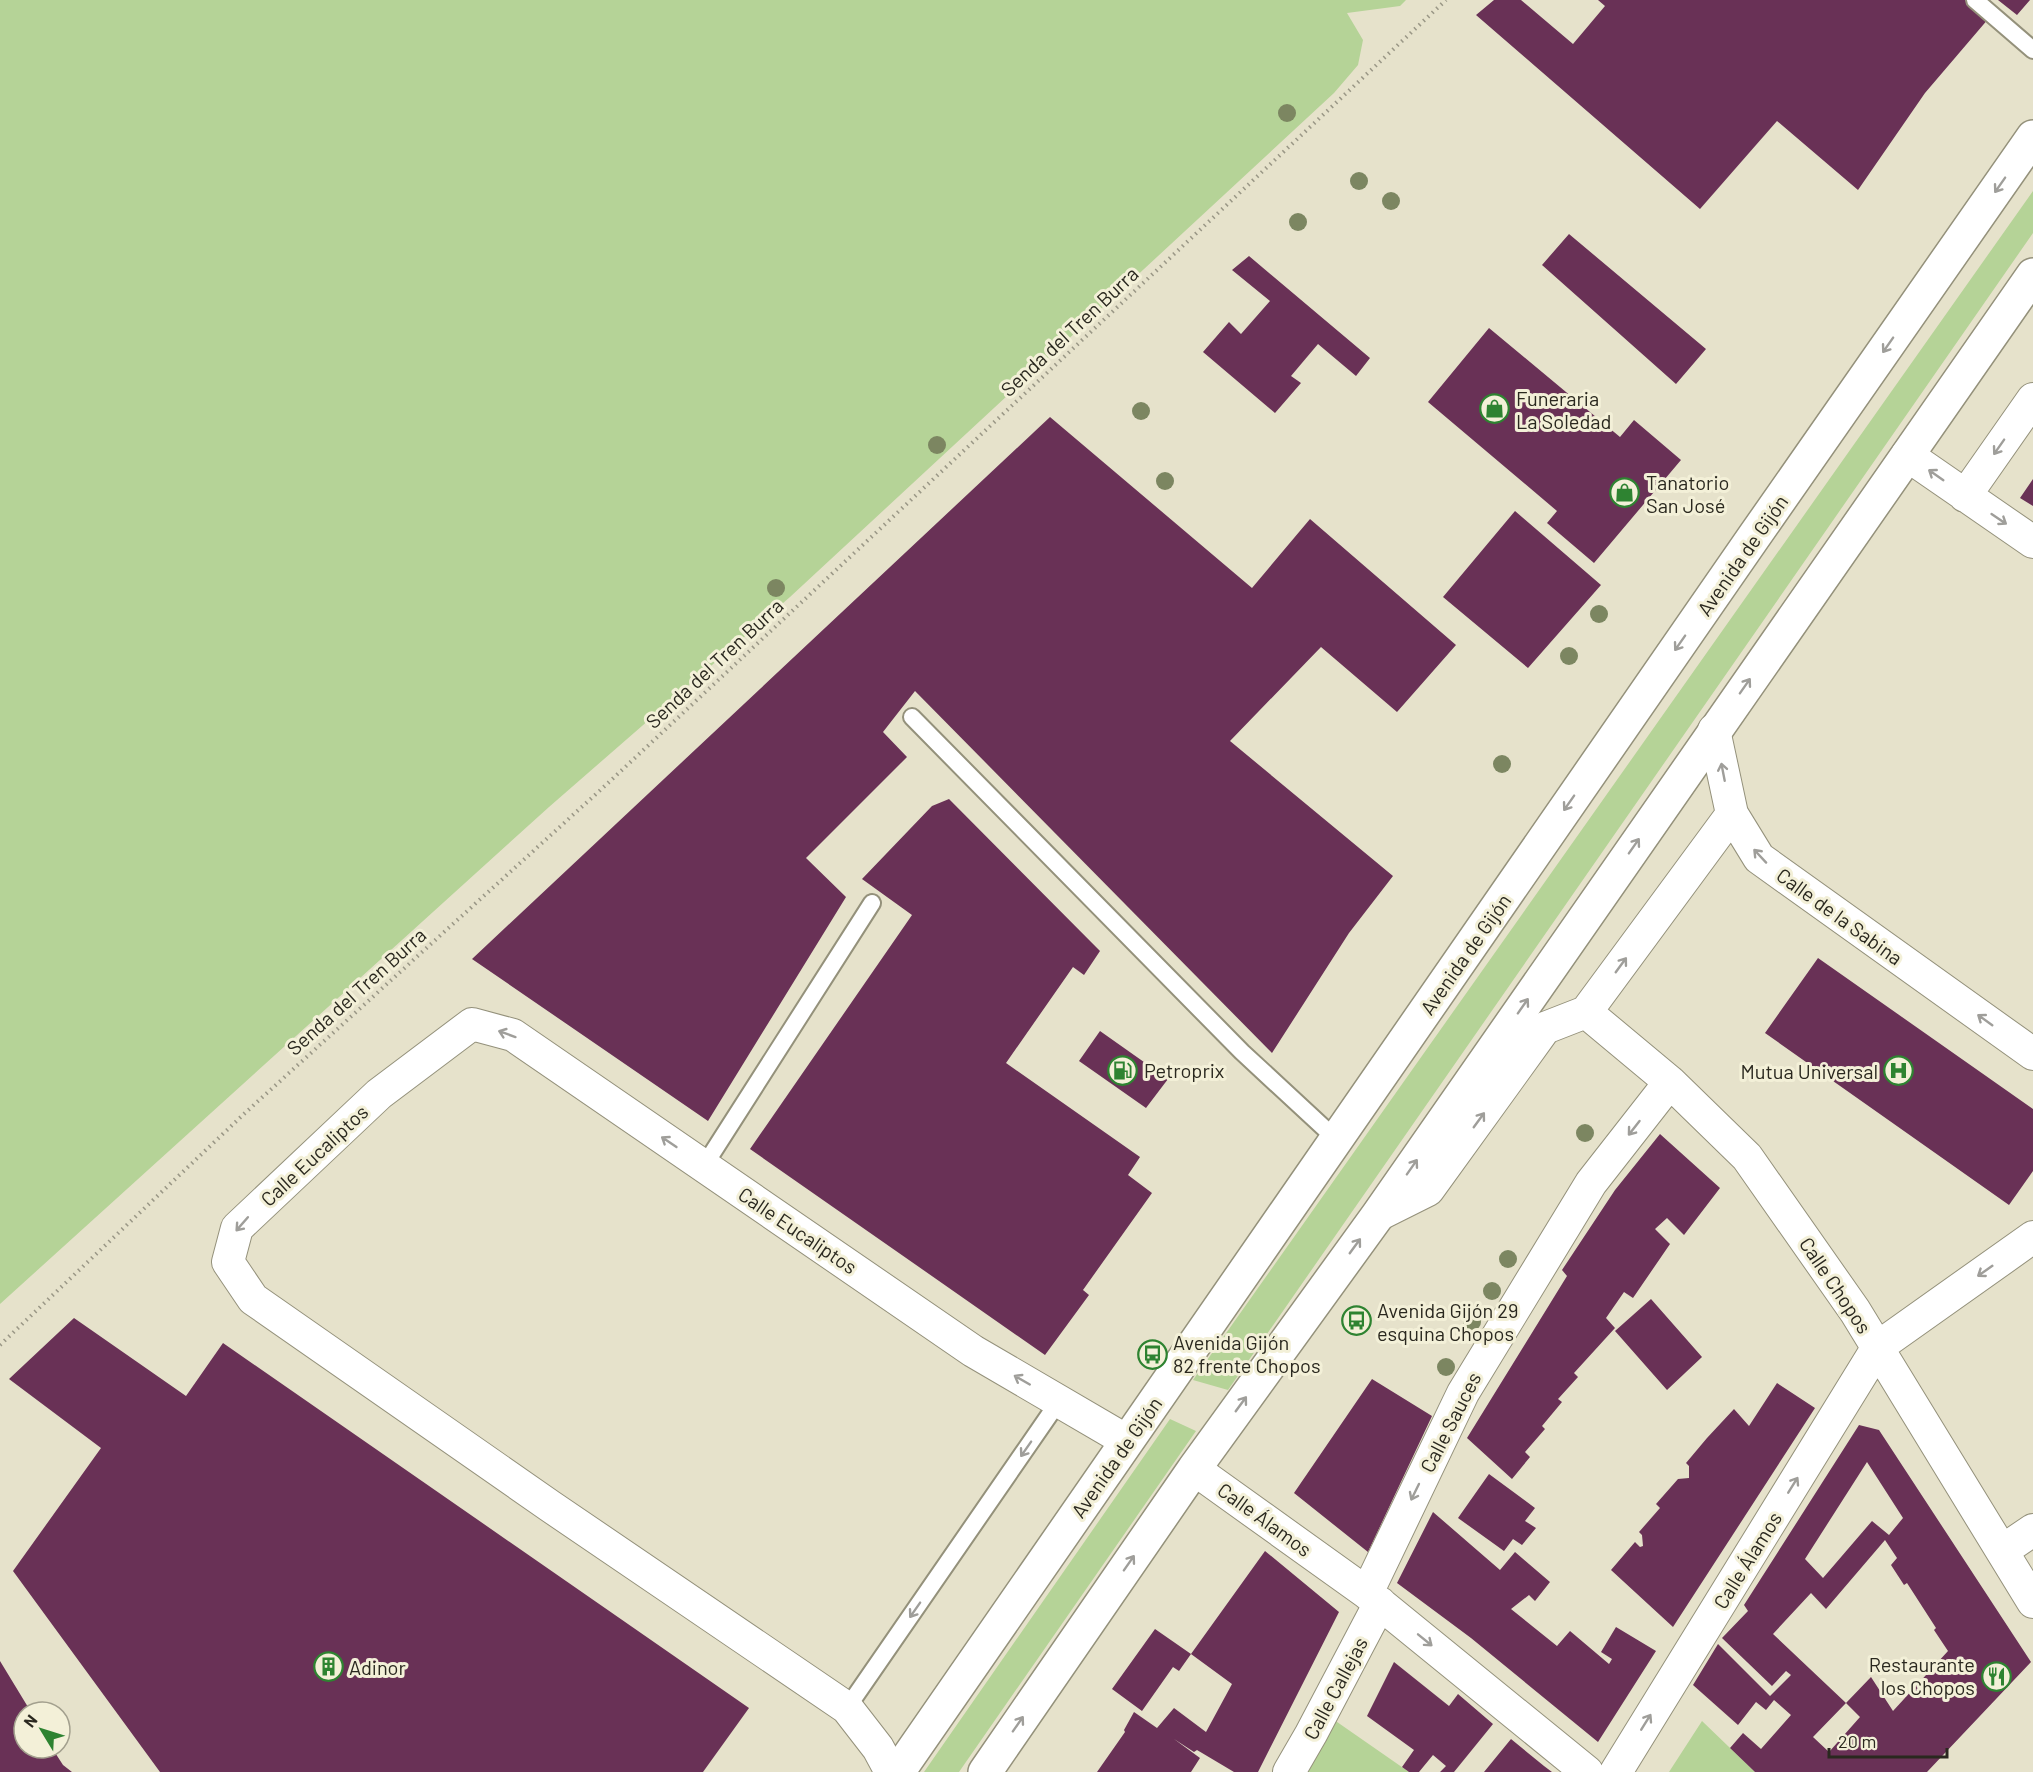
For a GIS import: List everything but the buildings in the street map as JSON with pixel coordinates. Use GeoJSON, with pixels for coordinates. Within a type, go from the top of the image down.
{"type":"FeatureCollection","features":[{"type":"Feature","properties":{"kind":"highway","name":"Avenida de Gijón"},"geometry":{"type":"LineString","coordinates":[[898,1772],[2033,137]]}},
{"type":"Feature","properties":{"kind":"highway"},"geometry":{"type":"LineString","coordinates":[[985,1772],[1194,1469],[1378,1215],[2033,275]]}},
{"type":"Feature","properties":{"kind":"street"},"geometry":{"type":"LineString","coordinates":[[1965,496],[2033,399]]}},
{"type":"Feature","properties":{"kind":"street"},"geometry":{"type":"LineString","coordinates":[[1907,455],[2033,542]]}},
{"type":"Feature","properties":{"kind":"street","name":"Calle de la Sabina"},"geometry":{"type":"LineString","coordinates":[[1714,730],[1732,814],[1759,858],[2033,1054]]}},
{"type":"Feature","properties":{"kind":"street"},"geometry":{"type":"LineString","coordinates":[[1378,1215],[1428,1190],[1545,1028],[1586,1012],[1732,814]]}},
{"type":"Feature","properties":{"kind":"street","name":"Calle Chopos"},"geometry":{"type":"LineString","coordinates":[[1586,1012],[1670,1082],[1747,1157],[1855,1311],[2033,1602]]}},
{"type":"Feature","properties":{"kind":"street","name":"Calle Eucaliptos"},"geometry":{"type":"LineString","coordinates":[[891,1772],[878,1748],[847,1708],[541,1500],[253,1299],[228,1262],[237,1228],[379,1094],[472,1024],[513,1035],[973,1351],[1127,1441]]}},
{"type":"Feature","properties":{"kind":"street","name":"Calle Sauces"},"geometry":{"type":"LineString","coordinates":[[1373,1598],[1463,1393],[1591,1183],[1670,1082]]}},
{"type":"Feature","properties":{"kind":"street"},"geometry":{"type":"LineString","coordinates":[[1878,1347],[2033,1237]]}},
{"type":"Feature","properties":{"kind":"street","name":"Calle Álamos"},"geometry":{"type":"LineString","coordinates":[[1616,1772],[1878,1347]]}},
{"type":"Feature","properties":{"kind":"street","name":"Calle Álamos"},"geometry":{"type":"LineString","coordinates":[[1194,1469],[1236,1497],[1373,1598],[1587,1772]]}},
{"type":"Feature","properties":{"kind":"street"},"geometry":{"type":"LineString","coordinates":[[2002,1551],[2033,1530]]}},
{"type":"Feature","properties":{"kind":"street","name":"Calle Callejas"},"geometry":{"type":"LineString","coordinates":[[1289,1772],[1311,1734],[1373,1598]]}},
{"type":"Feature","properties":{"kind":"lane"},"geometry":{"type":"LineString","coordinates":[[1974,0],[2033,50]]}},
{"type":"Feature","properties":{"kind":"lane"},"geometry":{"type":"LineString","coordinates":[[912,717],[1242,1052],[1336,1139]]}},
{"type":"Feature","properties":{"kind":"lane"},"geometry":{"type":"LineString","coordinates":[[704,1166],[872,903]]}},
{"type":"Feature","properties":{"kind":"lane"},"geometry":{"type":"LineString","coordinates":[[847,1708],[1059,1401]]}},
{"type":"Feature","properties":{"kind":"path","name":"Senda del Tren Burra"},"geometry":{"type":"LineString","coordinates":[[0,1345],[253,1105],[607,784],[1446,0]]}},
{"type":"Feature","properties":{"kind":"green space"},"geometry":{"type":"Polygon","coordinates":[[[0,0],[1406,0],[1400,6],[1347,13],[1363,40],[1358,65],[1334,93],[790,597],[549,807],[0,1304],[0,0]]]}},
{"type":"Feature","properties":{"kind":"green space"},"geometry":{"type":"Polygon","coordinates":[[[2033,191],[2033,233],[1228,1390],[1193,1380],[2033,191]]]}},
{"type":"Feature","properties":{"kind":"green space"},"geometry":{"type":"Polygon","coordinates":[[[1170,1419],[1196,1431],[959,1772],[924,1772],[1170,1419]]]}},
{"type":"Feature","properties":{"kind":"green space"},"geometry":{"type":"Polygon","coordinates":[[[1327,1715],[1409,1772],[1298,1772],[1327,1715]]]}},
{"type":"Feature","properties":{"kind":"green space"},"geometry":{"type":"Polygon","coordinates":[[[1702,1721],[1755,1772],[1669,1772],[1702,1721]]]}},
{"type":"Feature","properties":{"kind":"place","name":"Funeraria La Soledad"},"geometry":{"type":"Point","coordinates":[1495,409]}},
{"type":"Feature","properties":{"kind":"place","name":"Tanatorio San José"},"geometry":{"type":"Point","coordinates":[1625,493]}},
{"type":"Feature","properties":{"kind":"place","name":"Petroprix"},"geometry":{"type":"Point","coordinates":[1123,1070]}},
{"type":"Feature","properties":{"kind":"place","name":"Mutua Universal"},"geometry":{"type":"Point","coordinates":[1899,1071]}},
{"type":"Feature","properties":{"kind":"place","name":"Avenida Gijón 29 esquina Chopos"},"geometry":{"type":"Point","coordinates":[1356,1321]}},
{"type":"Feature","properties":{"kind":"place","name":"Avenida Gijón 82 frente Chopos"},"geometry":{"type":"Point","coordinates":[1152,1354]}},
{"type":"Feature","properties":{"kind":"place","name":"Adinor"},"geometry":{"type":"Point","coordinates":[328,1667]}},
{"type":"Feature","properties":{"kind":"place","name":"Restaurante los Chopos"},"geometry":{"type":"Point","coordinates":[1996,1676]}}]}
